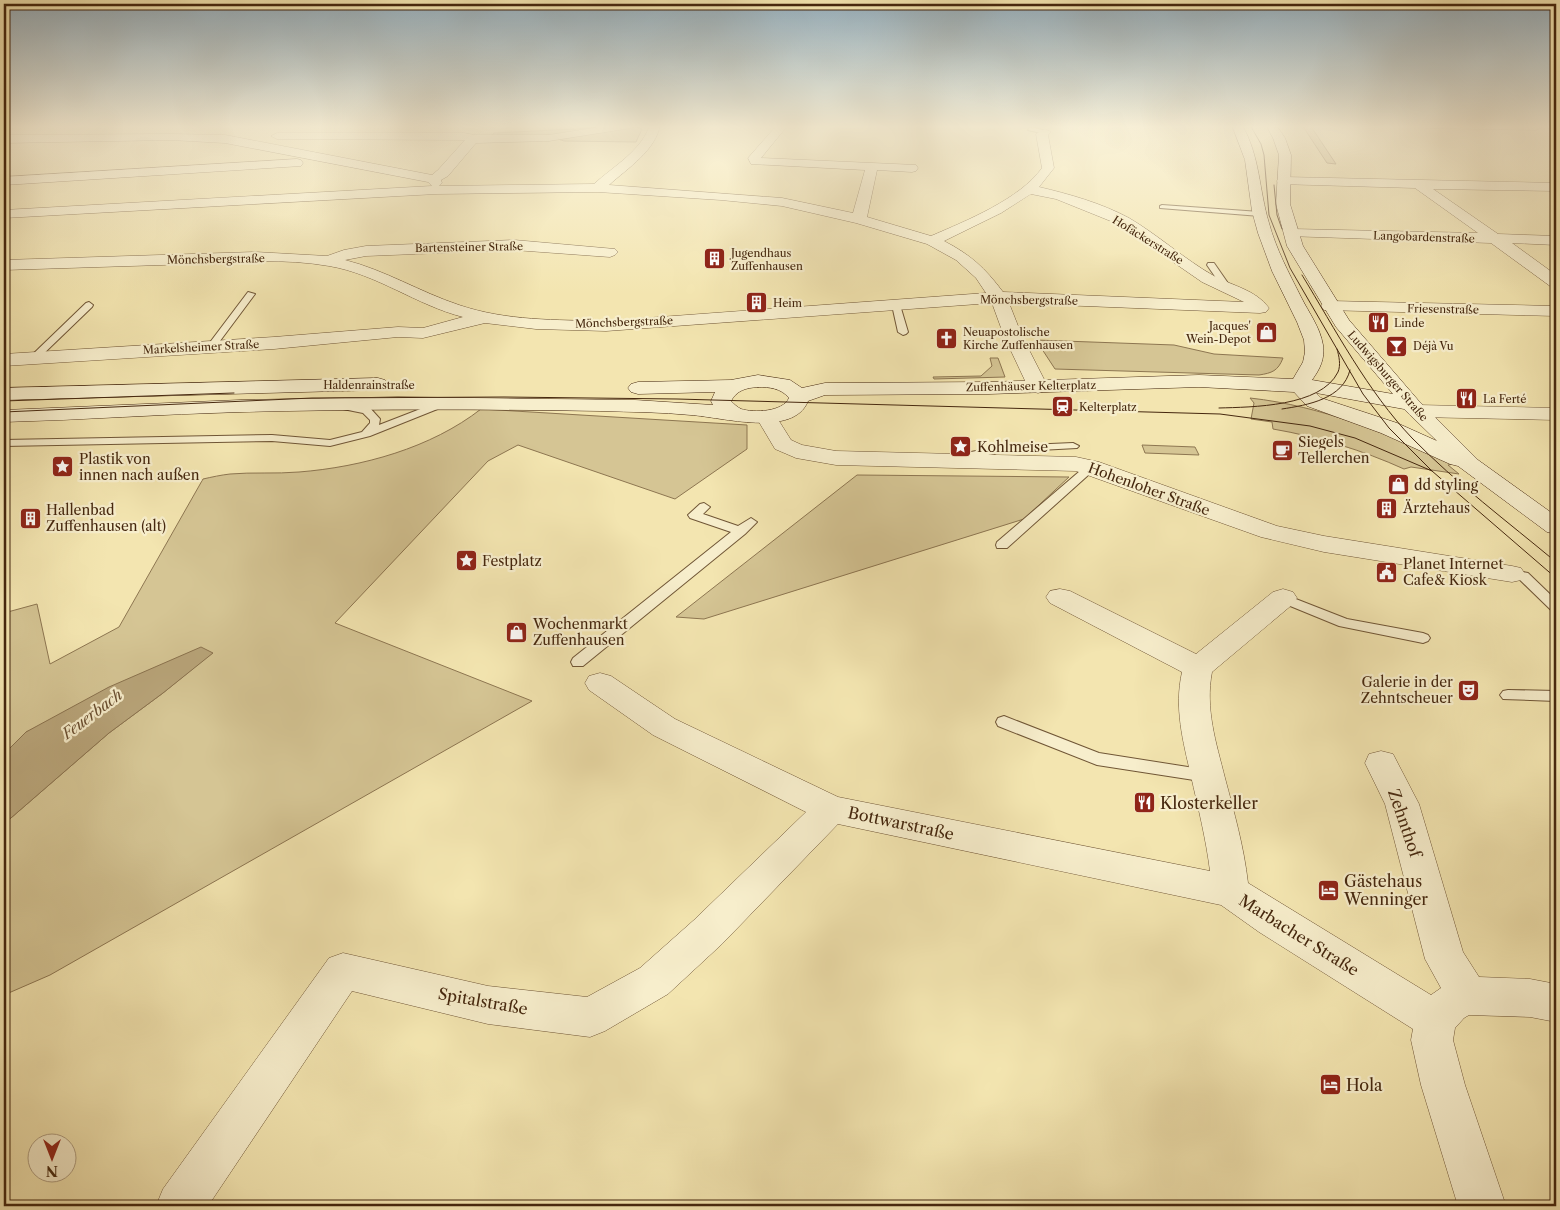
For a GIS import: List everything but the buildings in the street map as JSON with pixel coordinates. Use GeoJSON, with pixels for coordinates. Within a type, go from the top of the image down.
{"type":"FeatureCollection","features":[{"type":"Feature","properties":{"kind":"street"},"geometry":{"type":"LineString","coordinates":[[425,181],[435,184]]}},
{"type":"Feature","properties":{"kind":"street"},"geometry":{"type":"LineString","coordinates":[[598,188],[605,181]]}},
{"type":"Feature","properties":{"kind":"street"},"geometry":{"type":"LineString","coordinates":[[859,219],[868,181]]}},
{"type":"Feature","properties":{"kind":"street"},"geometry":{"type":"LineString","coordinates":[[932,241],[968,226],[1040,181]]}},
{"type":"Feature","properties":{"kind":"street","name":"Ludwigsburger Straße"},"geometry":{"type":"LineString","coordinates":[[1269,181],[1260,214],[1274,258],[1310,329],[1314,345],[1313,361],[1305,392]]}},
{"type":"Feature","properties":{"kind":"street","name":"Ludwigsburger Straße"},"geometry":{"type":"LineString","coordinates":[[1271,181],[1283,204],[1295,246],[1342,323],[1389,376],[1414,408],[1443,435],[1470,465],[1556,527]]}},
{"type":"Feature","properties":{"kind":"street"},"geometry":{"type":"LineString","coordinates":[[1343,181],[1556,187]]}},
{"type":"Feature","properties":{"kind":"street"},"geometry":{"type":"LineString","coordinates":[[4,214],[435,184],[598,188],[782,202],[859,219],[932,241],[962,257],[982,275],[998,297],[1013,336],[1038,387]]}},
{"type":"Feature","properties":{"kind":"street"},"geometry":{"type":"LineString","coordinates":[[1418,184],[1556,282]]}},
{"type":"Feature","properties":{"kind":"street","name":"Hofäckerstraße"},"geometry":{"type":"LineString","coordinates":[[1028,189],[1060,196],[1123,221],[1208,279],[1255,301],[1260,308]]}},
{"type":"Feature","properties":{"kind":"street","name":"Langobardenstraße"},"geometry":{"type":"LineString","coordinates":[[1292,233],[1556,240]]}},
{"type":"Feature","properties":{"kind":"street","name":"Bartensteiner Straße"},"geometry":{"type":"LineString","coordinates":[[330,261],[350,253],[366,251],[479,245],[530,246],[610,252]]}},
{"type":"Feature","properties":{"kind":"street","name":"Mönchsbergstraße"},"geometry":{"type":"LineString","coordinates":[[4,265],[263,257],[330,261],[355,267],[453,310],[484,317],[546,324],[606,326],[998,297],[1228,310],[1260,308]]}},
{"type":"Feature","properties":{"kind":"street","name":"Friesenstraße"},"geometry":{"type":"LineString","coordinates":[[1330,306],[1556,311]]}},
{"type":"Feature","properties":{"kind":"street","name":"Markelsheimer Straße"},"geometry":{"type":"LineString","coordinates":[[398,332],[432,322],[453,310]]}},
{"type":"Feature","properties":{"kind":"street","name":"Markelsheimer Straße"},"geometry":{"type":"LineString","coordinates":[[4,360],[211,347],[398,332],[430,332],[484,317]]}},
{"type":"Feature","properties":{"kind":"street","name":"Zuffenhäuser Kelterplatz"},"geometry":{"type":"LineString","coordinates":[[776,382],[840,377],[934,387]]}},
{"type":"Feature","properties":{"kind":"street"},"geometry":{"type":"LineString","coordinates":[[543,385],[671,388],[734,386],[754,381],[776,382],[791,388],[799,397]]}},
{"type":"Feature","properties":{"kind":"street","name":"Haldenrainstraße"},"geometry":{"type":"LineString","coordinates":[[4,394],[248,386],[401,384]]}},
{"type":"Feature","properties":{"kind":"street","name":"Zuffenhäuser Kelterplatz"},"geometry":{"type":"LineString","coordinates":[[799,397],[812,391],[825,389],[1038,387],[1128,384],[1305,392],[1372,406],[1556,414]]}},
{"type":"Feature","properties":{"kind":"street"},"geometry":{"type":"LineString","coordinates":[[733,412],[725,407],[721,400],[722,395],[734,386]]}},
{"type":"Feature","properties":{"kind":"street","name":"Zuffenhäuser Kelterplatz"},"geometry":{"type":"LineString","coordinates":[[1305,392],[1470,465]]}},
{"type":"Feature","properties":{"kind":"street","name":"Haldenrainstraße"},"geometry":{"type":"LineString","coordinates":[[4,416],[238,405],[446,402],[685,408],[733,412],[743,416],[767,417],[778,415],[794,408],[799,397]]}},
{"type":"Feature","properties":{"kind":"street","name":"Hohenloher Straße"},"geometry":{"type":"LineString","coordinates":[[767,417],[784,444],[796,451],[836,458],[1076,464],[1091,466],[1270,532],[1324,544],[1512,574]]}},
{"type":"Feature","properties":{"kind":"street"},"geometry":{"type":"LineString","coordinates":[[1060,597],[1198,668],[1283,598]]}},
{"type":"Feature","properties":{"kind":"street","name":"Marbacher Straße"},"geometry":{"type":"LineString","coordinates":[[1198,668],[1194,683],[1193,718],[1228,859],[1230,891],[1273,920],[1452,1008]]}},
{"type":"Feature","properties":{"kind":"street","name":"Bottwarstraße"},"geometry":{"type":"LineString","coordinates":[[589,672],[664,727],[831,809],[1230,891]]}},
{"type":"Feature","properties":{"kind":"street","name":"Zehnthof"},"geometry":{"type":"LineString","coordinates":[[1381,763],[1402,804],[1445,959],[1452,1008]]}},
{"type":"Feature","properties":{"kind":"street","name":"Spitalstraße"},"geometry":{"type":"LineString","coordinates":[[180,1206],[344,971],[488,1005],[590,1017],[654,981],[708,932],[831,809]]}},
{"type":"Feature","properties":{"kind":"street"},"geometry":{"type":"LineString","coordinates":[[1482,1206],[1443,1085],[1432,1040],[1452,1008],[1530,998],[1556,1003]]}},
{"type":"Feature","properties":{"kind":"lane"},"geometry":{"type":"LineString","coordinates":[[1162,207],[1260,214]]}},
{"type":"Feature","properties":{"kind":"lane"},"geometry":{"type":"LineString","coordinates":[[1211,265],[1228,289]]}},
{"type":"Feature","properties":{"kind":"lane"},"geometry":{"type":"LineString","coordinates":[[211,347],[251,294]]}},
{"type":"Feature","properties":{"kind":"lane"},"geometry":{"type":"LineString","coordinates":[[896,305],[903,332]]}},
{"type":"Feature","properties":{"kind":"lane"},"geometry":{"type":"LineString","coordinates":[[34,358],[90,306]]}},
{"type":"Feature","properties":{"kind":"lane"},"geometry":{"type":"LineString","coordinates":[[4,443],[272,438],[330,443],[366,434],[396,420],[446,402]]}},
{"type":"Feature","properties":{"kind":"lane"},"geometry":{"type":"LineString","coordinates":[[330,404],[366,410],[375,419],[375,423],[366,434]]}},
{"type":"Feature","properties":{"kind":"lane"},"geometry":{"type":"LineString","coordinates":[[967,462],[975,454],[1002,449],[1073,446]]}},
{"type":"Feature","properties":{"kind":"lane"},"geometry":{"type":"LineString","coordinates":[[1002,545],[1091,466]]}},
{"type":"Feature","properties":{"kind":"lane"},"geometry":{"type":"LineString","coordinates":[[589,672],[746,526],[694,515],[704,507]]}},
{"type":"Feature","properties":{"kind":"lane"},"geometry":{"type":"LineString","coordinates":[[1512,574],[1522,576],[1556,607]]}},
{"type":"Feature","properties":{"kind":"lane"},"geometry":{"type":"LineString","coordinates":[[1283,598],[1344,623],[1423,638]]}},
{"type":"Feature","properties":{"kind":"lane"},"geometry":{"type":"LineString","coordinates":[[1508,695],[1556,696]]}},
{"type":"Feature","properties":{"kind":"lane"},"geometry":{"type":"LineString","coordinates":[[1004,722],[1097,759],[1208,776]]}},
{"type":"Feature","properties":{"kind":"shaded area"},"geometry":{"type":"Polygon","coordinates":[[[1036,340],[1174,345],[1214,354],[1283,358],[1274,371],[1259,375],[1055,369],[1036,340]]]}},
{"type":"Feature","properties":{"kind":"shaded area"},"geometry":{"type":"Polygon","coordinates":[[[990,358],[998,358],[1005,377],[934,379],[933,377],[981,376],[992,366],[990,358]]]}},
{"type":"Feature","properties":{"kind":"shaded area"},"geometry":{"type":"Polygon","coordinates":[[[1250,398],[1303,407],[1379,432],[1454,464],[1448,465],[1459,474],[1411,467],[1404,469],[1340,445],[1273,429],[1272,422],[1251,419],[1254,403],[1250,398]]]}},
{"type":"Feature","properties":{"kind":"shaded area"},"geometry":{"type":"Polygon","coordinates":[[[481,409],[747,425],[747,449],[675,499],[518,445],[488,461],[335,623],[532,701],[50,975],[4,995],[4,824],[109,733],[163,693],[212,653],[26,732],[4,754],[4,613],[37,604],[50,664],[119,627],[203,479],[230,474],[290,473],[347,466],[371,460],[418,445],[440,435],[481,409]]]}},
{"type":"Feature","properties":{"kind":"shaded area"},"geometry":{"type":"Polygon","coordinates":[[[1142,445],[1195,447],[1199,455],[1145,453],[1142,445]]]}},
{"type":"Feature","properties":{"kind":"shaded area"},"geometry":{"type":"Polygon","coordinates":[[[857,475],[1069,477],[1024,519],[704,619],[676,617],[857,475]]]}},
{"type":"Feature","properties":{"kind":"water","name":"Feuerbach"},"geometry":{"type":"Polygon","coordinates":[[[201,647],[213,653],[109,733],[4,824],[4,754],[26,732],[109,687],[201,647]]]}},
{"type":"Feature","properties":{"kind":"tram line"},"geometry":{"type":"LineString","coordinates":[[1266,181],[1269,215],[1290,268],[1337,349]]}},
{"type":"Feature","properties":{"kind":"tram line"},"geometry":{"type":"LineString","coordinates":[[1274,185],[1277,215],[1282,229]]}},
{"type":"Feature","properties":{"kind":"tram line"},"geometry":{"type":"LineString","coordinates":[[1302,275],[1353,360],[1396,420],[1446,471],[1556,562]]}},
{"type":"Feature","properties":{"kind":"tram line"},"geometry":{"type":"LineString","coordinates":[[1219,408],[1284,403],[1302,399],[1317,392],[1329,384],[1338,372],[1340,363],[1337,349]]}},
{"type":"Feature","properties":{"kind":"tram line"},"geometry":{"type":"LineString","coordinates":[[1337,349],[1350,371]]}},
{"type":"Feature","properties":{"kind":"tram line"},"geometry":{"type":"LineString","coordinates":[[1282,409],[1313,403],[1332,394],[1340,388],[1350,371]]}},
{"type":"Feature","properties":{"kind":"tram line"},"geometry":{"type":"LineString","coordinates":[[1350,371],[1363,394],[1389,428],[1432,471]]}},
{"type":"Feature","properties":{"kind":"tram line"},"geometry":{"type":"LineString","coordinates":[[4,401],[234,393]]}},
{"type":"Feature","properties":{"kind":"tram line"},"geometry":{"type":"LineString","coordinates":[[4,412],[312,398],[504,397],[677,399],[1220,414],[1310,426],[1355,438],[1432,471]]}},
{"type":"Feature","properties":{"kind":"tram line"},"geometry":{"type":"LineString","coordinates":[[1432,471],[1556,578]]}},
{"type":"Feature","properties":{"kind":"place","name":"Jugendhaus Zuffenhausen"},"geometry":{"type":"Point","coordinates":[715,259]}},
{"type":"Feature","properties":{"kind":"place","name":"Heim"},"geometry":{"type":"Point","coordinates":[757,303]}},
{"type":"Feature","properties":{"kind":"place","name":"Linde"},"geometry":{"type":"Point","coordinates":[1378,323]}},
{"type":"Feature","properties":{"kind":"place","name":"Jacques' Wein-Depot"},"geometry":{"type":"Point","coordinates":[1267,332]}},
{"type":"Feature","properties":{"kind":"place","name":"Neuapostolische Kirche Zuffenhausen"},"geometry":{"type":"Point","coordinates":[947,338]}},
{"type":"Feature","properties":{"kind":"place","name":"Déjà Vu"},"geometry":{"type":"Point","coordinates":[1397,346]}},
{"type":"Feature","properties":{"kind":"place","name":"La Ferté"},"geometry":{"type":"Point","coordinates":[1467,399]}},
{"type":"Feature","properties":{"kind":"place","name":"Kelterplatz"},"geometry":{"type":"Point","coordinates":[1063,407]}},
{"type":"Feature","properties":{"kind":"place","name":"Kohlmeise"},"geometry":{"type":"Point","coordinates":[961,447]}},
{"type":"Feature","properties":{"kind":"place","name":"Siegels Tellerchen"},"geometry":{"type":"Point","coordinates":[1282,450]}},
{"type":"Feature","properties":{"kind":"place","name":"Plastik von innen nach außen"},"geometry":{"type":"Point","coordinates":[63,467]}},
{"type":"Feature","properties":{"kind":"place","name":"dd styling"},"geometry":{"type":"Point","coordinates":[1398,485]}},
{"type":"Feature","properties":{"kind":"place","name":"Ärztehaus"},"geometry":{"type":"Point","coordinates":[1387,508]}},
{"type":"Feature","properties":{"kind":"place","name":"Hallenbad Zuffenhausen (alt)"},"geometry":{"type":"Point","coordinates":[30,518]}},
{"type":"Feature","properties":{"kind":"place","name":"Festplatz"},"geometry":{"type":"Point","coordinates":[466,561]}},
{"type":"Feature","properties":{"kind":"place","name":"Planet Internet Cafe& Kiosk"},"geometry":{"type":"Point","coordinates":[1387,572]}},
{"type":"Feature","properties":{"kind":"place","name":"Wochenmarkt Zuffenhausen"},"geometry":{"type":"Point","coordinates":[517,632]}},
{"type":"Feature","properties":{"kind":"place","name":"Galerie in der Zehntscheuer"},"geometry":{"type":"Point","coordinates":[1469,690]}},
{"type":"Feature","properties":{"kind":"place","name":"Klosterkeller"},"geometry":{"type":"Point","coordinates":[1144,803]}},
{"type":"Feature","properties":{"kind":"place","name":"Gästehaus Wenninger"},"geometry":{"type":"Point","coordinates":[1328,890]}},
{"type":"Feature","properties":{"kind":"place","name":"Hola"},"geometry":{"type":"Point","coordinates":[1330,1085]}}]}
